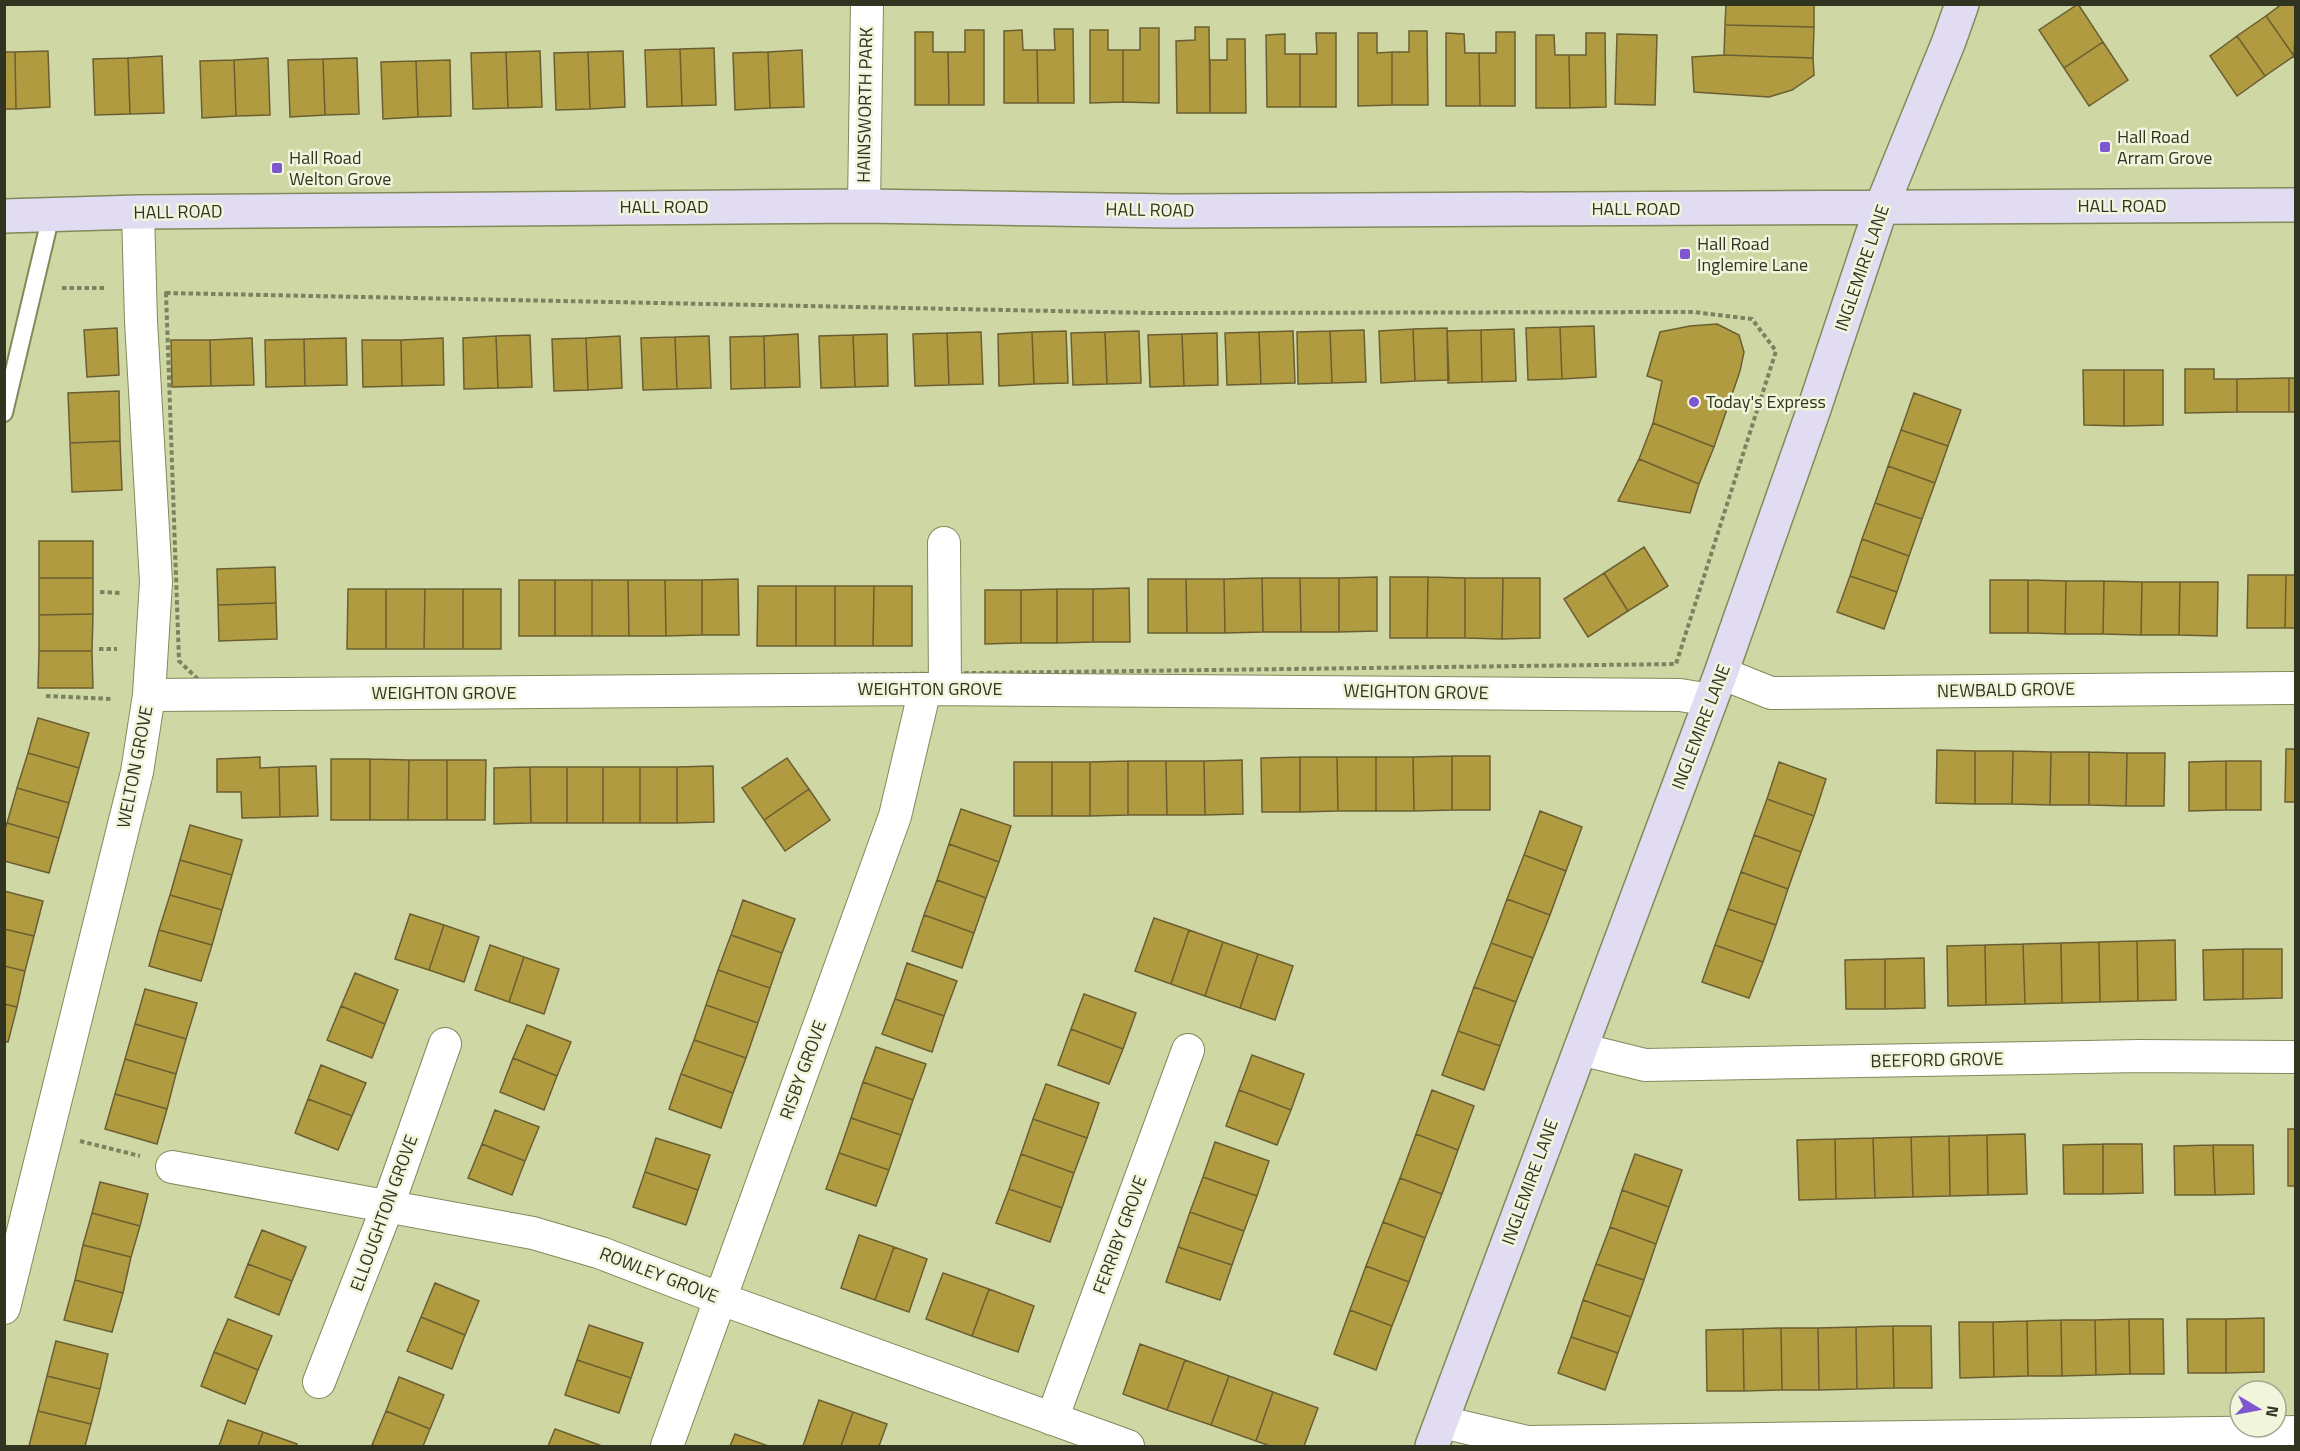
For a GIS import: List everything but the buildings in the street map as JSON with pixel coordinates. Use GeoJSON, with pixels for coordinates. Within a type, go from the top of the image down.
{"type":"FeatureCollection","features":[{"type":"Feature","properties":{"kind":"street","name":"HAINSWORTH PARK"},"geometry":{"type":"LineString","coordinates":[[864,206],[867,4]]}},
{"type":"Feature","properties":{"kind":"street","name":"INGLEMIRE LANE"},"geometry":{"type":"LineString","coordinates":[[1437,1434],[1716,686],[1815,409],[1881,208],[1962,4]]}},
{"type":"Feature","properties":{"kind":"street","name":"HALL ROAD"},"geometry":{"type":"LineString","coordinates":[[4,216],[138,212],[864,206],[1173,211],[2295,204]]}},
{"type":"Feature","properties":{"kind":"street","name":"WELTON GROVE"},"geometry":{"type":"LineString","coordinates":[[4,1308],[137,772],[149,696],[156,582],[141,321],[138,212]]}},
{"type":"Feature","properties":{"kind":"street","name":"RISBY GROVE"},"geometry":{"type":"LineString","coordinates":[[667,1446],[895,816],[935,689],[944,543]]}},
{"type":"Feature","properties":{"kind":"street","name":"NEWBALD GROVE"},"geometry":{"type":"LineString","coordinates":[[1716,686],[1771,693],[2295,688]]}},
{"type":"Feature","properties":{"kind":"street","name":"WEIGHTON GROVE"},"geometry":{"type":"LineString","coordinates":[[149,696],[935,689],[1680,695],[1716,686]]}},
{"type":"Feature","properties":{"kind":"street","name":"ELLOUGHTON GROVE"},"geometry":{"type":"LineString","coordinates":[[320,1382],[387,1208],[445,1044]]}},
{"type":"Feature","properties":{"kind":"street","name":"BEEFORD GROVE"},"geometry":{"type":"LineString","coordinates":[[1580,1049],[1645,1065],[2140,1056],[2295,1058]]}},
{"type":"Feature","properties":{"kind":"street","name":"FERRIBY GROVE"},"geometry":{"type":"LineString","coordinates":[[1052,1419],[1188,1050]]}},
{"type":"Feature","properties":{"kind":"street","name":"ROWLEY GROVE"},"geometry":{"type":"LineString","coordinates":[[172,1167],[532,1233],[601,1253],[721,1299],[1128,1446]]}},
{"type":"Feature","properties":{"kind":"street"},"geometry":{"type":"LineString","coordinates":[[1437,1434],[1527,1442],[2225,1439],[2295,1432]]}},
{"type":"Feature","properties":{"kind":"lane"},"geometry":{"type":"LineString","coordinates":[[4,412],[51,215]]}},
{"type":"Feature","properties":{"kind":"path"},"geometry":{"type":"LineString","coordinates":[[57,288],[114,288]]}},
{"type":"Feature","properties":{"kind":"path"},"geometry":{"type":"LineString","coordinates":[[166,293],[1153,314],[1693,312],[1752,319],[1776,351],[1676,664],[202,683],[178,661],[166,293]]}},
{"type":"Feature","properties":{"kind":"path"},"geometry":{"type":"LineString","coordinates":[[100,592],[130,594]]}},
{"type":"Feature","properties":{"kind":"path"},"geometry":{"type":"LineString","coordinates":[[46,696],[114,699]]}},
{"type":"Feature","properties":{"kind":"path"},"geometry":{"type":"LineString","coordinates":[[47,1132],[139,1155],[172,1167]]}},
{"type":"Feature","properties":{"kind":"place","name":"Hall Road Arram Grove"},"geometry":{"type":"Point","coordinates":[2105,147]}},
{"type":"Feature","properties":{"kind":"place","name":"Hall Road Welton Grove"},"geometry":{"type":"Point","coordinates":[277,168]}},
{"type":"Feature","properties":{"kind":"place","name":"Hall Road Inglemire Lane"},"geometry":{"type":"Point","coordinates":[1685,254]}},
{"type":"Feature","properties":{"kind":"place","name":"Today's Express"},"geometry":{"type":"Point","coordinates":[1694,402]}}]}
